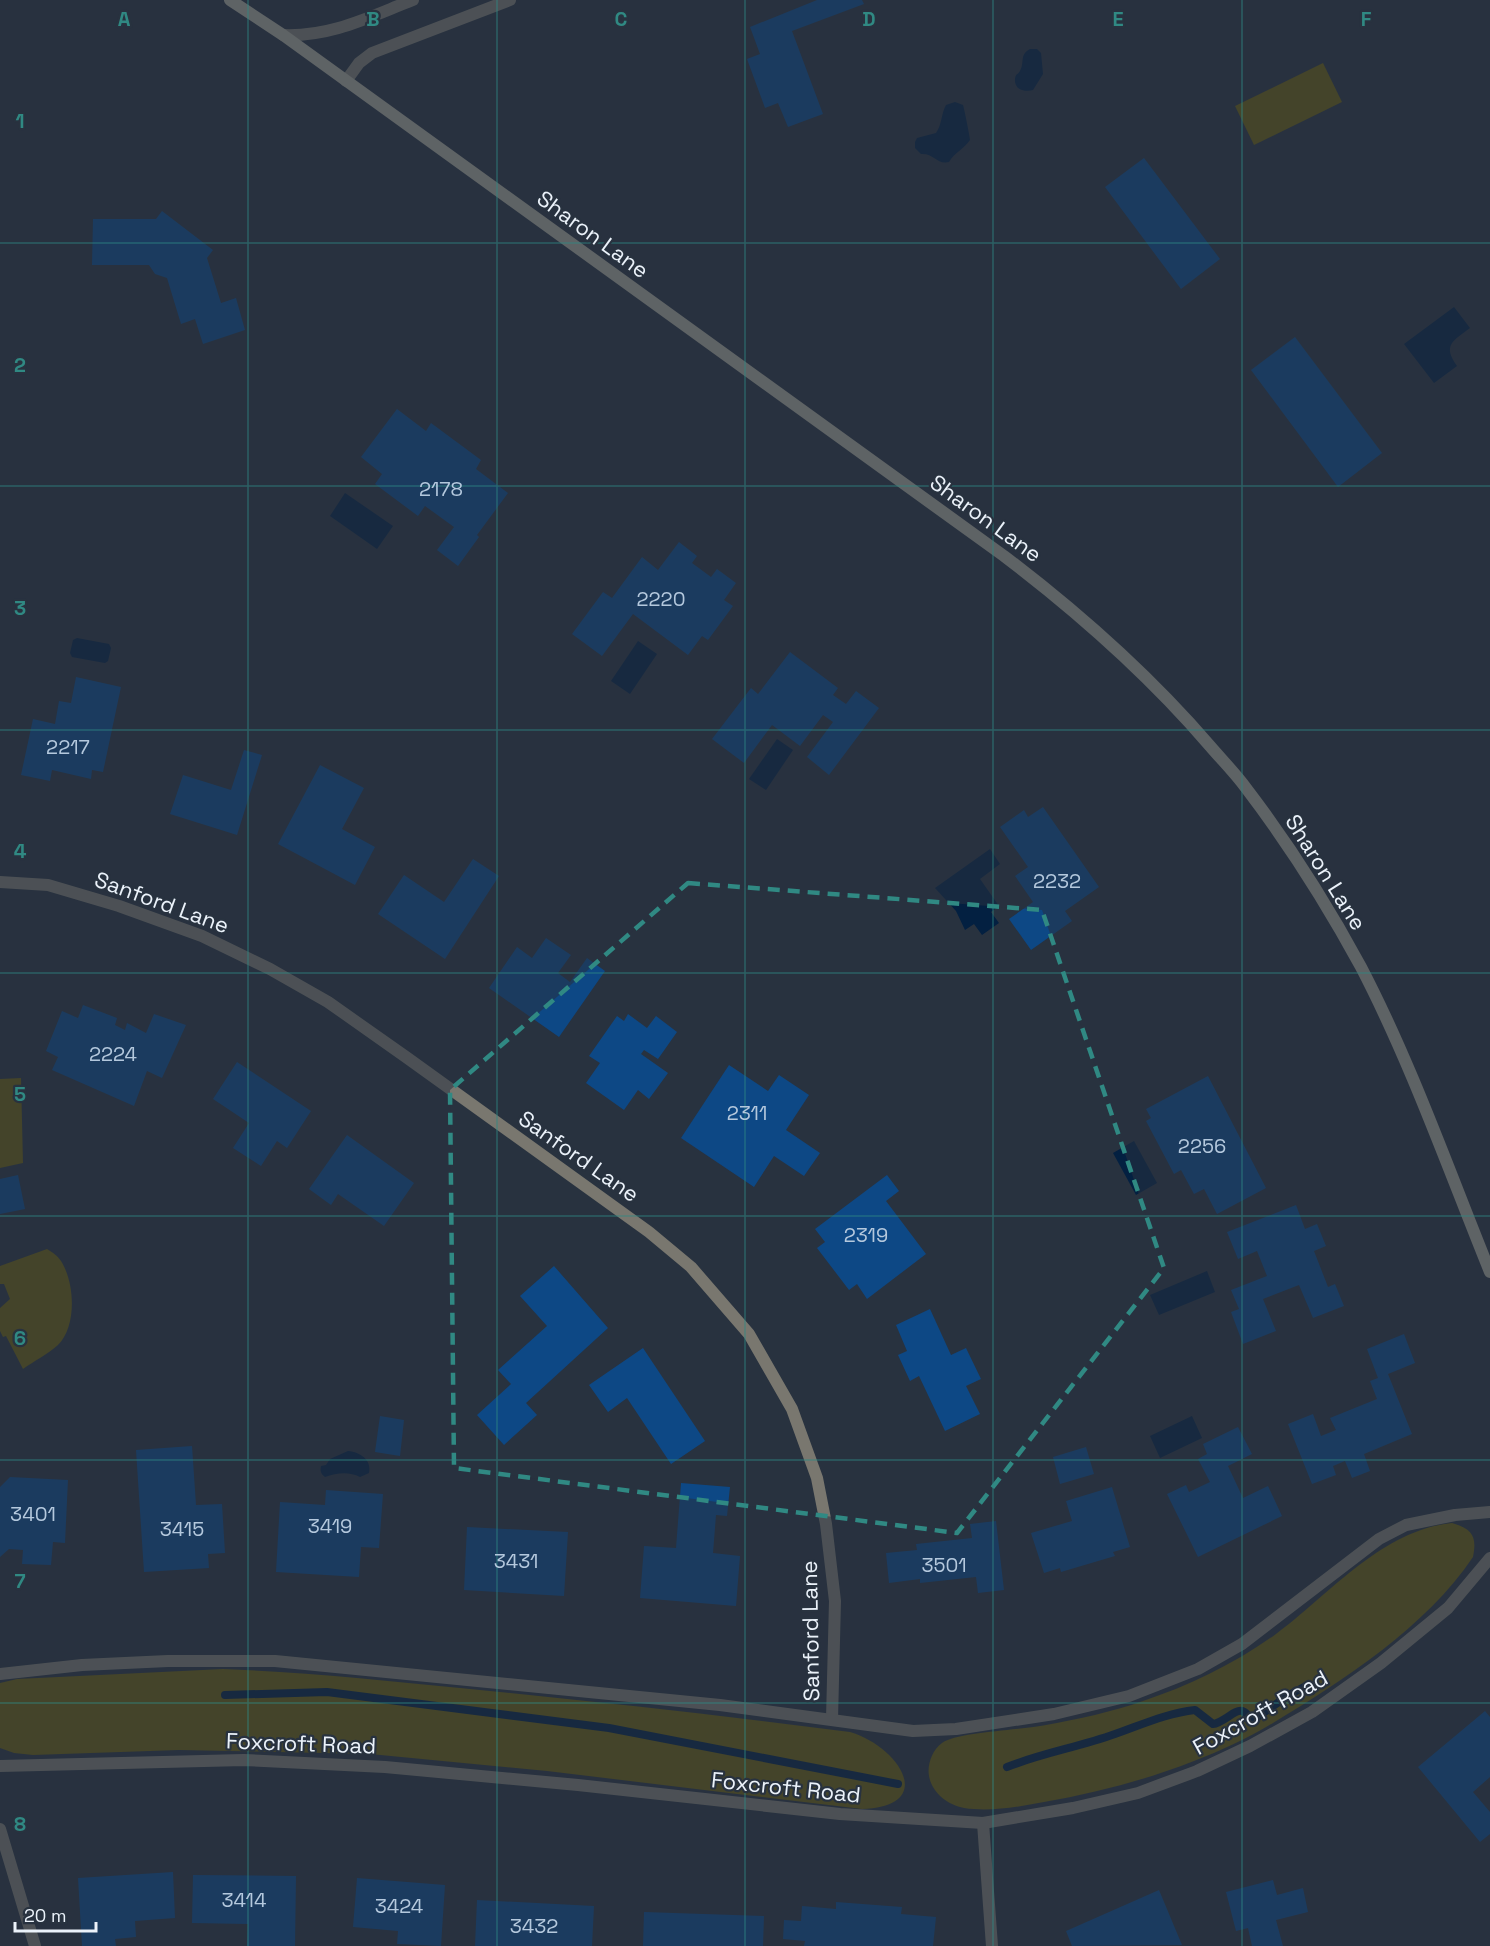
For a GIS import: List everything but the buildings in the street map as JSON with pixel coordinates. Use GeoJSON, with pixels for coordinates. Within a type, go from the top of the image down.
{"type":"FeatureCollection","features":[{"type":"Feature","properties":{"kind":"main road","name":"Sharon Lane"},"geometry":{"type":"LineString","coordinates":[[230,0],[283,35],[1004,556],[1047,589],[1141,671],[1246,787],[1301,867],[1360,966],[1395,1038],[1490,1272]]}},
{"type":"Feature","properties":{"kind":"street"},"geometry":{"type":"LineString","coordinates":[[283,35],[303,36],[336,30],[413,0]]}},
{"type":"Feature","properties":{"kind":"street"},"geometry":{"type":"LineString","coordinates":[[346,81],[359,63],[372,53],[510,0]]}},
{"type":"Feature","properties":{"kind":"street","name":"Sanford Lane"},"geometry":{"type":"LineString","coordinates":[[0,882],[48,885],[119,906],[201,936],[270,969],[328,1002],[406,1057],[649,1232],[690,1268],[749,1334],[792,1409],[817,1478],[826,1524],[835,1600],[832,1719]]}},
{"type":"Feature","properties":{"kind":"street"},"geometry":{"type":"LineString","coordinates":[[0,1674],[82,1665],[158,1661],[275,1661],[708,1704],[913,1731],[956,1729],[1054,1714],[1129,1696],[1198,1669],[1242,1644],[1379,1539],[1406,1525],[1455,1515],[1490,1512]]}},
{"type":"Feature","properties":{"kind":"street","name":"Foxcroft Road"},"geometry":{"type":"LineString","coordinates":[[0,1766],[244,1760],[385,1767],[578,1785],[840,1814],[983,1823],[1073,1808],[1138,1793],[1197,1771],[1250,1746],[1312,1712],[1381,1663],[1448,1608],[1490,1558]]}},
{"type":"Feature","properties":{"kind":"street"},"geometry":{"type":"LineString","coordinates":[[983,1823],[992,1946]]}},
{"type":"Feature","properties":{"kind":"street"},"geometry":{"type":"LineString","coordinates":[[0,1829],[35,1946]]}},
{"type":"Feature","properties":{"kind":"highlighted area"},"geometry":{"type":"Polygon","coordinates":[[[688,883],[1042,910],[1164,1268],[957,1533],[454,1468],[450,1090],[688,883]]]}},
{"type":"Feature","properties":{"kind":"shaded area"},"geometry":{"type":"Polygon","coordinates":[[[1323,63],[1342,102],[1254,145],[1235,106],[1323,63]]]}},
{"type":"Feature","properties":{"kind":"shaded area"},"geometry":{"type":"Polygon","coordinates":[[[21,1078],[23,1163],[0,1168],[0,1079],[21,1078]]]}},
{"type":"Feature","properties":{"kind":"shaded area"},"geometry":{"type":"Polygon","coordinates":[[[47,1249],[58,1257],[66,1270],[71,1292],[71,1316],[64,1337],[58,1345],[23,1369],[6,1336],[3,1337],[0,1331],[0,1308],[10,1299],[4,1284],[0,1284],[0,1266],[47,1249]]]}},
{"type":"Feature","properties":{"kind":"shaded area"},"geometry":{"type":"Polygon","coordinates":[[[1452,1523],[1465,1528],[1474,1539],[1473,1557],[1454,1582],[1408,1629],[1382,1650],[1328,1689],[1264,1729],[1224,1749],[1139,1780],[1024,1806],[994,1809],[964,1808],[947,1801],[933,1788],[929,1776],[930,1763],[935,1750],[942,1743],[961,1736],[1036,1727],[1095,1715],[1178,1688],[1212,1673],[1261,1645],[1358,1566],[1380,1551],[1427,1528],[1452,1523]]]}},
{"type":"Feature","properties":{"kind":"shaded area"},"geometry":{"type":"Polygon","coordinates":[[[223,1669],[312,1674],[430,1685],[655,1708],[850,1732],[867,1739],[895,1762],[903,1775],[905,1787],[899,1798],[886,1805],[862,1809],[547,1771],[370,1754],[179,1750],[33,1755],[14,1753],[0,1748],[0,1683],[17,1679],[223,1669]]]}},
{"type":"Feature","properties":{"kind":"water"},"geometry":{"type":"Polygon","coordinates":[[[1030,49],[1037,49],[1041,53],[1043,74],[1033,90],[1027,91],[1016,86],[1015,79],[1021,68],[1024,54],[1030,49]]]}},
{"type":"Feature","properties":{"kind":"water"},"geometry":{"type":"Polygon","coordinates":[[[955,102],[963,105],[970,140],[949,162],[941,162],[929,155],[921,154],[915,148],[917,138],[936,133],[946,105],[955,102]]]}},
{"type":"Feature","properties":{"kind":"water"},"geometry":{"type":"Polygon","coordinates":[[[1454,307],[1470,328],[1454,340],[1450,348],[1450,353],[1457,366],[1434,383],[1404,344],[1454,307]]]}},
{"type":"Feature","properties":{"kind":"water"},"geometry":{"type":"Polygon","coordinates":[[[345,493],[393,526],[377,549],[330,516],[345,493]]]}},
{"type":"Feature","properties":{"kind":"water"},"geometry":{"type":"Polygon","coordinates":[[[77,638],[109,644],[111,648],[108,661],[105,663],[72,657],[70,653],[73,640],[77,638]]]}},
{"type":"Feature","properties":{"kind":"water"},"geometry":{"type":"Polygon","coordinates":[[[638,641],[657,654],[630,694],[611,681],[638,641]]]}},
{"type":"Feature","properties":{"kind":"water"},"geometry":{"type":"Polygon","coordinates":[[[777,739],[793,750],[766,790],[749,779],[777,739]]]}},
{"type":"Feature","properties":{"kind":"water"},"geometry":{"type":"Polygon","coordinates":[[[990,849],[1000,864],[980,879],[999,906],[991,912],[999,923],[982,935],[974,924],[965,930],[956,911],[935,888],[990,849]]]}},
{"type":"Feature","properties":{"kind":"water"},"geometry":{"type":"Polygon","coordinates":[[[1134,1141],[1157,1183],[1136,1195],[1113,1153],[1134,1141]]]}},
{"type":"Feature","properties":{"kind":"water"},"geometry":{"type":"Polygon","coordinates":[[[1207,1271],[1215,1292],[1159,1315],[1150,1295],[1207,1271]]]}},
{"type":"Feature","properties":{"kind":"water"},"geometry":{"type":"Polygon","coordinates":[[[1192,1416],[1202,1438],[1160,1458],[1150,1436],[1192,1416]]]}},
{"type":"Feature","properties":{"kind":"water"},"geometry":{"type":"Polygon","coordinates":[[[348,1451],[357,1453],[367,1461],[369,1473],[360,1477],[347,1473],[325,1477],[321,1472],[321,1466],[348,1451]]]}},
{"type":"Feature","properties":{"kind":"waterway"},"geometry":{"type":"LineString","coordinates":[[1007,1767],[1101,1739],[1164,1717],[1195,1710],[1213,1724],[1239,1711],[1245,1712],[1251,1718],[1256,1718],[1306,1686],[1312,1691]]}},
{"type":"Feature","properties":{"kind":"waterway"},"geometry":{"type":"LineString","coordinates":[[225,1695],[327,1692],[609,1728],[898,1784]]}}]}
